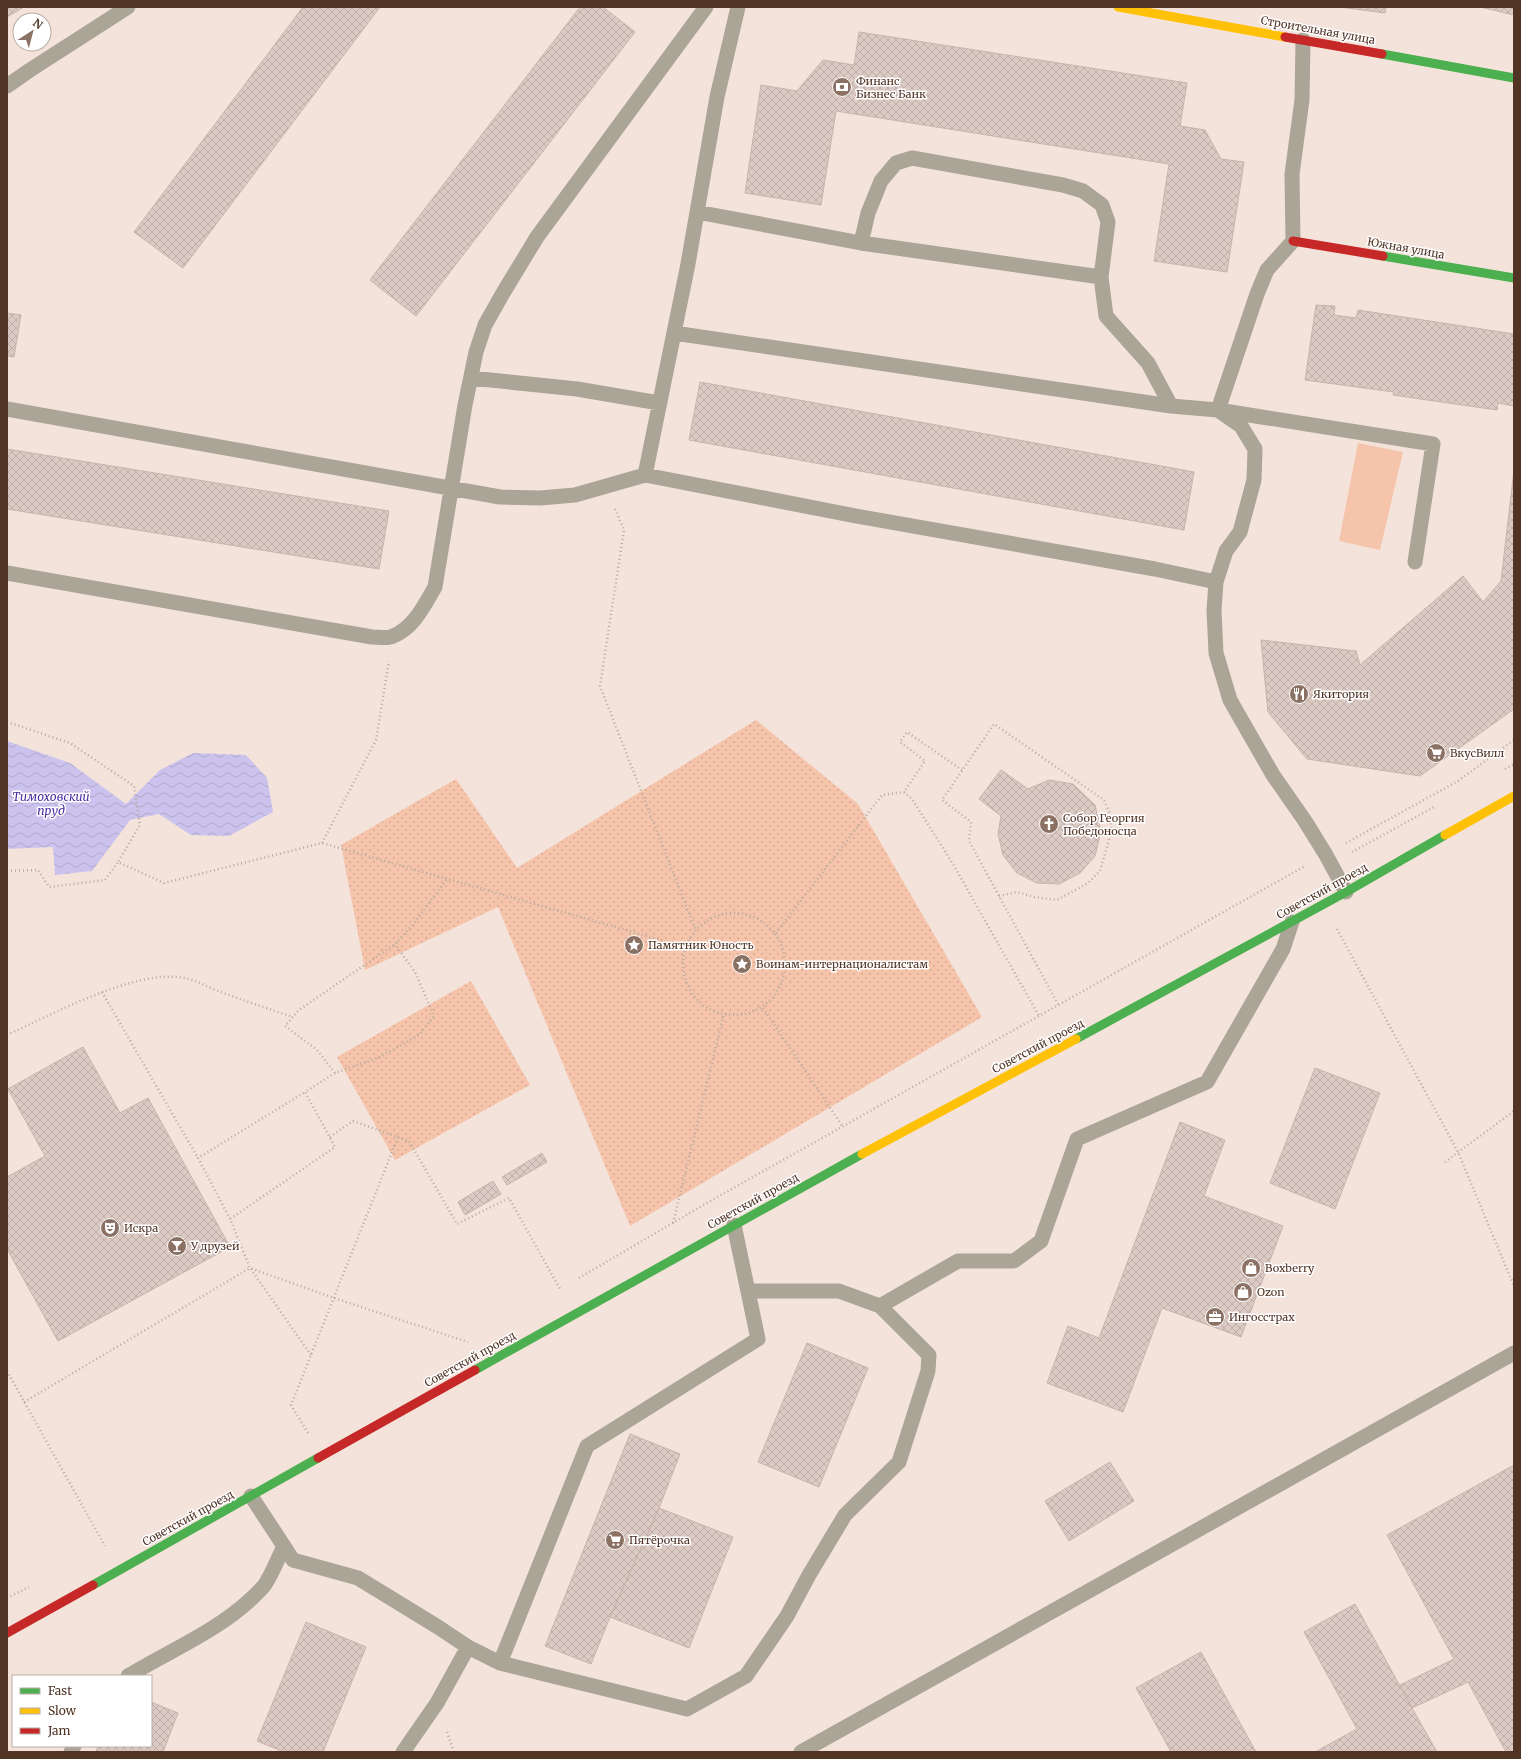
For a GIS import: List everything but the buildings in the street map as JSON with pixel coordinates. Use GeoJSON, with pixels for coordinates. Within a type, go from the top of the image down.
{"type":"FeatureCollection","features":[{"type":"Feature","properties":{"kind":"street","name":"Строительная улица"},"geometry":{"type":"LineString","coordinates":[[1118,7],[1514,78]]}},
{"type":"Feature","properties":{"kind":"street","name":"Южная улица"},"geometry":{"type":"LineString","coordinates":[[1294,241],[1514,278]]}},
{"type":"Feature","properties":{"kind":"street","name":"Советский проезд"},"geometry":{"type":"LineString","coordinates":[[7,1633],[734,1225],[1292,922],[1514,796]]}},
{"type":"Feature","properties":{"kind":"lane"},"geometry":{"type":"LineString","coordinates":[[7,86],[128,7]]}},
{"type":"Feature","properties":{"kind":"lane"},"geometry":{"type":"LineString","coordinates":[[7,574],[372,637],[393,637],[408,626],[422,610],[435,587],[471,378],[485,325],[502,293],[537,237],[706,7]]}},
{"type":"Feature","properties":{"kind":"lane"},"geometry":{"type":"LineString","coordinates":[[645,476],[697,212],[717,97],[738,7]]}},
{"type":"Feature","properties":{"kind":"lane"},"geometry":{"type":"LineString","coordinates":[[1218,410],[1257,294],[1267,270],[1294,241],[1292,174],[1302,100],[1303,40]]}},
{"type":"Feature","properties":{"kind":"lane"},"geometry":{"type":"LineString","coordinates":[[861,243],[868,214],[881,181],[896,163],[912,158],[1063,185],[1083,191],[1102,205],[1108,222],[1101,277],[1106,316],[1148,363],[1171,406]]}},
{"type":"Feature","properties":{"kind":"lane"},"geometry":{"type":"LineString","coordinates":[[697,212],[861,243],[1101,277]]}},
{"type":"Feature","properties":{"kind":"lane"},"geometry":{"type":"LineString","coordinates":[[674,333],[1171,406],[1218,410],[1433,444],[1415,562]]}},
{"type":"Feature","properties":{"kind":"lane"},"geometry":{"type":"LineString","coordinates":[[471,378],[577,389],[660,403]]}},
{"type":"Feature","properties":{"kind":"lane"},"geometry":{"type":"LineString","coordinates":[[7,409],[500,497],[540,498],[575,495],[645,476],[856,516],[1147,567],[1216,582]]}},
{"type":"Feature","properties":{"kind":"lane"},"geometry":{"type":"LineString","coordinates":[[1218,410],[1241,426],[1255,449],[1255,464],[1254,480],[1240,532],[1226,551],[1216,582],[1214,610],[1216,653],[1230,700],[1272,775],[1305,822],[1346,892]]}},
{"type":"Feature","properties":{"kind":"lane"},"geometry":{"type":"LineString","coordinates":[[880,1306],[958,1261],[1014,1261],[1041,1241],[1077,1139],[1207,1082],[1283,949],[1292,922]]}},
{"type":"Feature","properties":{"kind":"lane"},"geometry":{"type":"LineString","coordinates":[[500,1663],[587,1446],[758,1339],[734,1225]]}},
{"type":"Feature","properties":{"kind":"lane"},"geometry":{"type":"LineString","coordinates":[[251,1496],[293,1560],[358,1578],[468,1647],[500,1663],[687,1709],[746,1676],[787,1616],[809,1575],[845,1515],[899,1462],[928,1371],[929,1355],[880,1306],[839,1291],[748,1291]]}},
{"type":"Feature","properties":{"kind":"lane"},"geometry":{"type":"LineString","coordinates":[[801,1752],[1514,1353]]}},
{"type":"Feature","properties":{"kind":"lane"},"geometry":{"type":"LineString","coordinates":[[130,1675],[179,1649],[226,1620],[264,1586],[284,1546]]}},
{"type":"Feature","properties":{"kind":"lane"},"geometry":{"type":"LineString","coordinates":[[403,1752],[437,1703],[468,1647]]}},
{"type":"Feature","properties":{"kind":"path"},"geometry":{"type":"LineString","coordinates":[[606,486],[624,530],[600,686],[696,931]]}},
{"type":"Feature","properties":{"kind":"path"},"geometry":{"type":"LineString","coordinates":[[322,842],[376,740],[393,637]]}},
{"type":"Feature","properties":{"kind":"path"},"geometry":{"type":"LineString","coordinates":[[7,722],[70,743],[134,786],[140,825],[118,862],[105,880],[49,887],[38,870],[7,871]]}},
{"type":"Feature","properties":{"kind":"path"},"geometry":{"type":"LineString","coordinates":[[999,896],[1017,892],[1034,897],[1057,900],[1088,883],[1100,871],[1111,833],[1110,814],[1104,800],[994,724],[942,800],[971,822],[970,841],[999,896],[1059,1006]]}},
{"type":"Feature","properties":{"kind":"path"},"geometry":{"type":"LineString","coordinates":[[904,792],[925,761],[900,742],[907,732],[962,770]]}},
{"type":"Feature","properties":{"kind":"path"},"geometry":{"type":"LineString","coordinates":[[1328,859],[1458,781],[1514,740]]}},
{"type":"Feature","properties":{"kind":"path"},"geometry":{"type":"LineString","coordinates":[[1500,771],[1514,764]]}},
{"type":"Feature","properties":{"kind":"path"},"geometry":{"type":"LineString","coordinates":[[776,933],[882,795],[904,792],[912,798],[953,864],[1039,1016]]}},
{"type":"Feature","properties":{"kind":"path"},"geometry":{"type":"LineString","coordinates":[[573,1281],[843,1126],[1039,1016],[1328,859],[1439,804]]}},
{"type":"Feature","properties":{"kind":"path"},"geometry":{"type":"LineString","coordinates":[[118,862],[164,883],[322,842],[685,947]]}},
{"type":"Feature","properties":{"kind":"path"},"geometry":{"type":"LineString","coordinates":[[335,1073],[317,1050],[285,1026],[299,1010],[395,944],[415,922],[447,878]]}},
{"type":"Feature","properties":{"kind":"path"},"geometry":{"type":"LineString","coordinates":[[726,913],[754,916],[776,933],[786,959],[782,987],[763,1008],[732,1016],[702,1006],[684,979],[685,947],[701,924],[726,913]]}},
{"type":"Feature","properties":{"kind":"path"},"geometry":{"type":"LineString","coordinates":[[1334,923],[1458,1152],[1514,1286]]}},
{"type":"Feature","properties":{"kind":"path"},"geometry":{"type":"LineString","coordinates":[[198,1158],[335,1073],[380,1057],[419,1035],[434,1016],[415,972],[395,944]]}},
{"type":"Feature","properties":{"kind":"path"},"geometry":{"type":"LineString","coordinates":[[7,1035],[102,992],[151,978],[169,976],[185,978],[258,1006],[293,1017]]}},
{"type":"Feature","properties":{"kind":"path"},"geometry":{"type":"LineString","coordinates":[[102,992],[198,1158],[230,1219],[250,1268],[312,1355]]}},
{"type":"Feature","properties":{"kind":"path"},"geometry":{"type":"LineString","coordinates":[[763,1008],[843,1126]]}},
{"type":"Feature","properties":{"kind":"path"},"geometry":{"type":"LineString","coordinates":[[673,1223],[724,1014]]}},
{"type":"Feature","properties":{"kind":"path"},"geometry":{"type":"LineString","coordinates":[[230,1219],[336,1147],[305,1092]]}},
{"type":"Feature","properties":{"kind":"path"},"geometry":{"type":"LineString","coordinates":[[1445,1162],[1514,1111]]}},
{"type":"Feature","properties":{"kind":"path"},"geometry":{"type":"LineString","coordinates":[[330,1137],[353,1121],[409,1141],[457,1224],[509,1198],[560,1289]]}},
{"type":"Feature","properties":{"kind":"path"},"geometry":{"type":"LineString","coordinates":[[308,1434],[291,1405],[398,1137]]}},
{"type":"Feature","properties":{"kind":"path"},"geometry":{"type":"LineString","coordinates":[[250,1268],[334,1298],[468,1342],[463,1345]]}},
{"type":"Feature","properties":{"kind":"path"},"geometry":{"type":"LineString","coordinates":[[24,1402],[250,1268]]}},
{"type":"Feature","properties":{"kind":"path"},"geometry":{"type":"LineString","coordinates":[[553,1293],[566,1285]]}},
{"type":"Feature","properties":{"kind":"path"},"geometry":{"type":"LineString","coordinates":[[7,1371],[105,1546]]}},
{"type":"Feature","properties":{"kind":"path"},"geometry":{"type":"LineString","coordinates":[[302,1437],[315,1430]]}},
{"type":"Feature","properties":{"kind":"path"},"geometry":{"type":"LineString","coordinates":[[98,1550],[112,1543]]}},
{"type":"Feature","properties":{"kind":"path"},"geometry":{"type":"LineString","coordinates":[[7,1598],[35,1583]]}},
{"type":"Feature","properties":{"kind":"shaded area"},"geometry":{"type":"Polygon","coordinates":[[[1358,443],[1403,452],[1380,550],[1339,541],[1358,443]]]}},
{"type":"Feature","properties":{"kind":"shaded area"},"geometry":{"type":"Polygon","coordinates":[[[756,720],[858,804],[982,1017],[630,1226],[498,907],[365,970],[341,845],[456,779],[517,868],[756,720]]]}},
{"type":"Feature","properties":{"kind":"shaded area"},"geometry":{"type":"Polygon","coordinates":[[[471,981],[530,1085],[395,1160],[337,1057],[471,981]]]}},
{"type":"Feature","properties":{"kind":"water","name":"Тимоховский пруд"},"geometry":{"type":"Polygon","coordinates":[[[7,741],[70,763],[126,804],[160,770],[193,753],[246,755],[267,778],[273,812],[229,836],[191,835],[159,814],[130,820],[92,871],[55,875],[53,847],[7,849],[7,741]]]}},
{"type":"Feature","properties":{"kind":"traffic: fast"},"geometry":{"type":"LineString","coordinates":[[1382,54],[1514,78]]}},
{"type":"Feature","properties":{"kind":"traffic: fast"},"geometry":{"type":"LineString","coordinates":[[1383,256],[1514,278]]}},
{"type":"Feature","properties":{"kind":"traffic: fast"},"geometry":{"type":"LineString","coordinates":[[1076,1039],[1346,892],[1445,835]]}},
{"type":"Feature","properties":{"kind":"traffic: fast"},"geometry":{"type":"LineString","coordinates":[[475,1370],[862,1154]]}},
{"type":"Feature","properties":{"kind":"traffic: fast"},"geometry":{"type":"LineString","coordinates":[[93,1585],[318,1458]]}},
{"type":"Feature","properties":{"kind":"traffic: slow"},"geometry":{"type":"LineString","coordinates":[[1118,7],[1285,37]]}},
{"type":"Feature","properties":{"kind":"traffic: slow"},"geometry":{"type":"LineString","coordinates":[[1445,835],[1514,796]]}},
{"type":"Feature","properties":{"kind":"traffic: slow"},"geometry":{"type":"LineString","coordinates":[[862,1154],[1076,1039]]}},
{"type":"Feature","properties":{"kind":"traffic: jam"},"geometry":{"type":"LineString","coordinates":[[1285,37],[1382,54]]}},
{"type":"Feature","properties":{"kind":"traffic: jam"},"geometry":{"type":"LineString","coordinates":[[1293,241],[1383,256]]}},
{"type":"Feature","properties":{"kind":"traffic: jam"},"geometry":{"type":"LineString","coordinates":[[318,1458],[475,1370]]}},
{"type":"Feature","properties":{"kind":"traffic: jam"},"geometry":{"type":"LineString","coordinates":[[7,1633],[93,1585]]}},
{"type":"Feature","properties":{"kind":"place","name":"Финанс Бизнес Банк"},"geometry":{"type":"Point","coordinates":[842,87]}},
{"type":"Feature","properties":{"kind":"place","name":"Якитория"},"geometry":{"type":"Point","coordinates":[1299,694]}},
{"type":"Feature","properties":{"kind":"place","name":"ВкусВилл"},"geometry":{"type":"Point","coordinates":[1436,753]}},
{"type":"Feature","properties":{"kind":"place","name":"Собор Георгия Победоносца"},"geometry":{"type":"Point","coordinates":[1049,824]}},
{"type":"Feature","properties":{"kind":"place","name":"Памятник Юность"},"geometry":{"type":"Point","coordinates":[634,945]}},
{"type":"Feature","properties":{"kind":"place","name":"Воинам-интернационалистам"},"geometry":{"type":"Point","coordinates":[742,964]}},
{"type":"Feature","properties":{"kind":"place","name":"Искра"},"geometry":{"type":"Point","coordinates":[110,1228]}},
{"type":"Feature","properties":{"kind":"place","name":"У друзей"},"geometry":{"type":"Point","coordinates":[177,1246]}},
{"type":"Feature","properties":{"kind":"place","name":"Boxberry"},"geometry":{"type":"Point","coordinates":[1251,1268]}},
{"type":"Feature","properties":{"kind":"place","name":"Ozon"},"geometry":{"type":"Point","coordinates":[1243,1292]}},
{"type":"Feature","properties":{"kind":"place","name":"Ингосстрах"},"geometry":{"type":"Point","coordinates":[1215,1317]}},
{"type":"Feature","properties":{"kind":"place","name":"Пятёрочка"},"geometry":{"type":"Point","coordinates":[615,1540]}}]}
